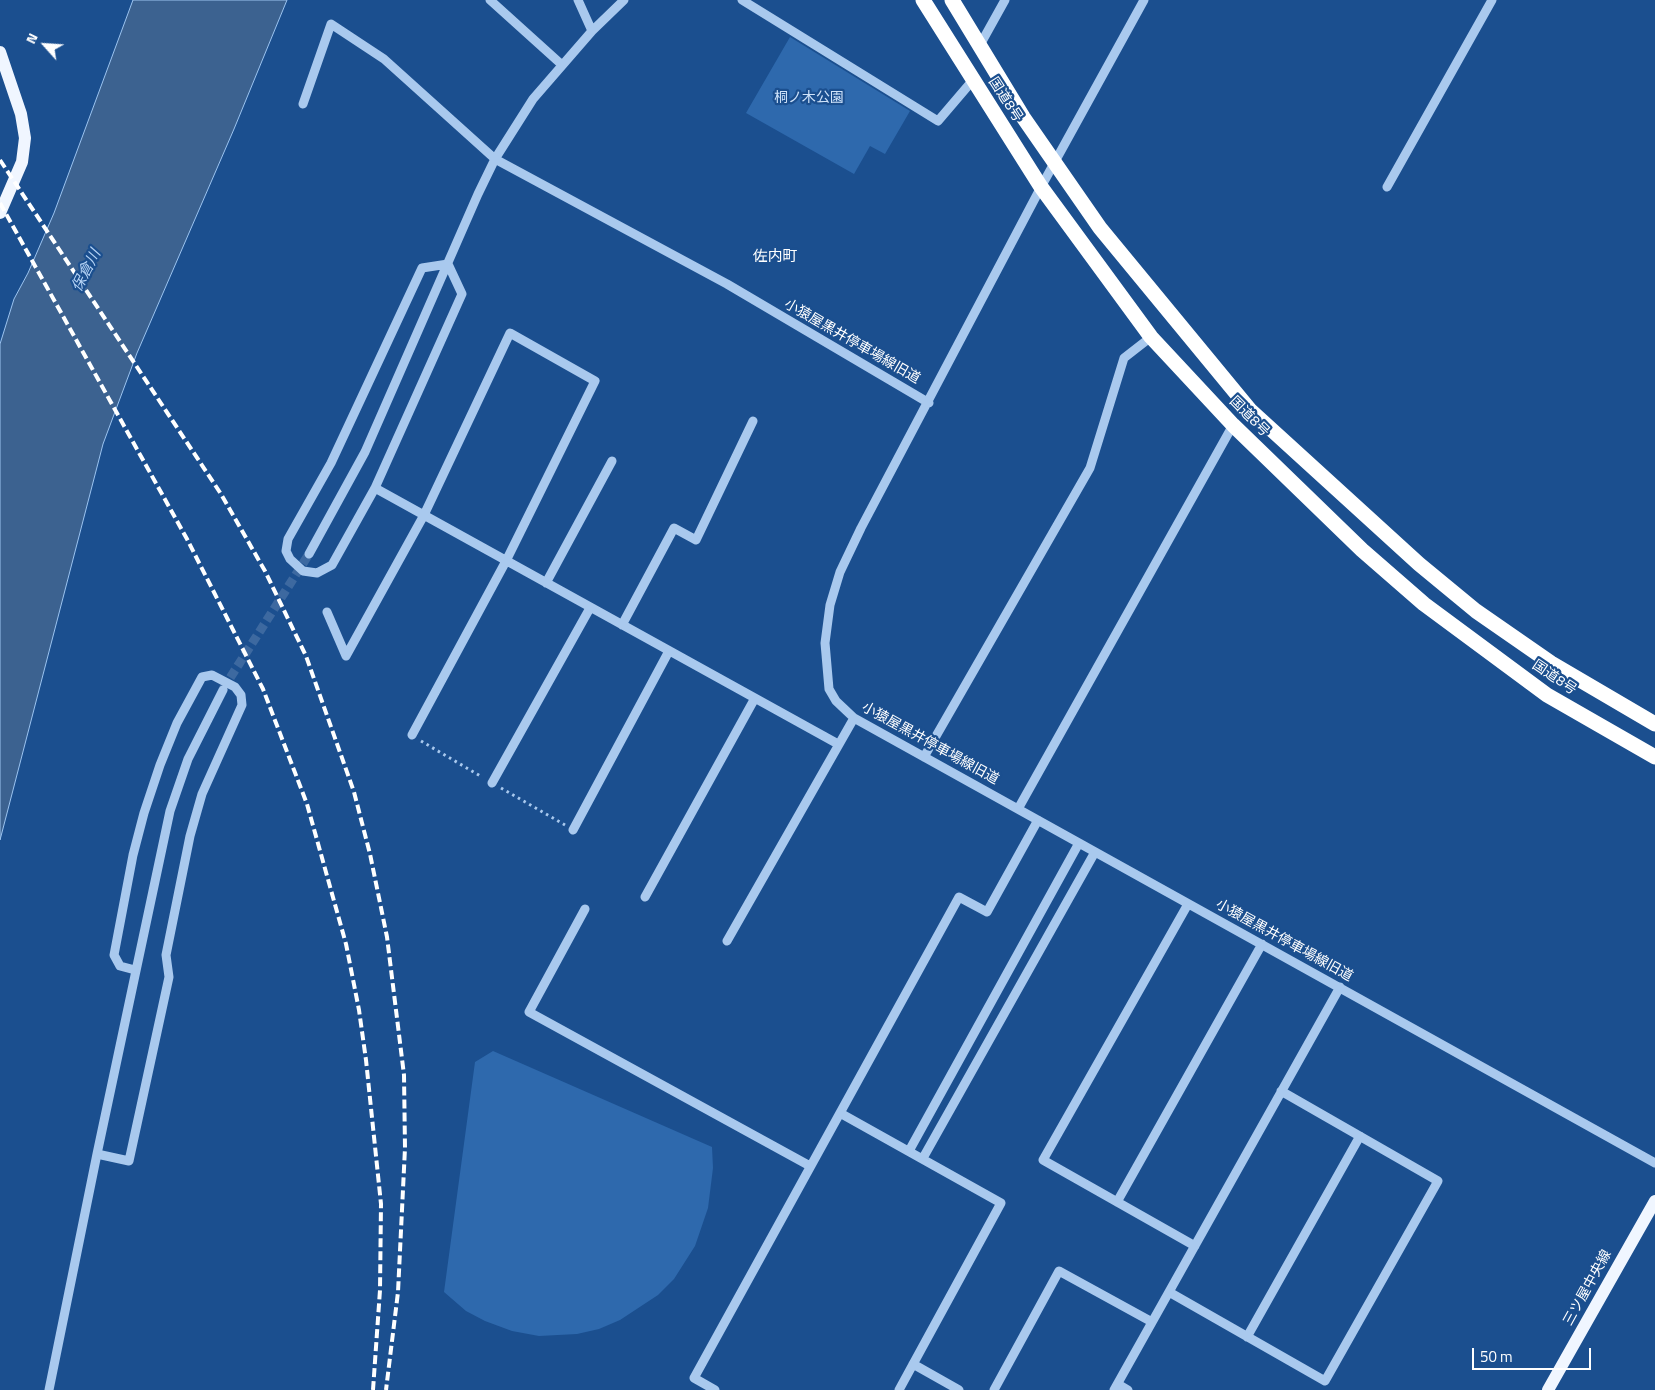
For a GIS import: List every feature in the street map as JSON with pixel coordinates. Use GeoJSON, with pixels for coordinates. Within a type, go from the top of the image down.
{"type":"FeatureCollection","features":[{"type":"Feature","properties":{"kind":"highway","name":"国道8号"},"geometry":{"type":"LineString","coordinates":[[923,0],[1041,187],[1151,337],[1233,425],[1362,550],[1424,604],[1547,695],[1655,757]]}},
{"type":"Feature","properties":{"kind":"highway","name":"国道8号"},"geometry":{"type":"LineString","coordinates":[[952,0],[1054,164],[1100,228],[1250,410],[1419,564],[1476,611],[1551,663],[1655,724]]}},
{"type":"Feature","properties":{"kind":"main road"},"geometry":{"type":"LineString","coordinates":[[0,52],[21,114],[25,138],[22,162],[0,213]]}},
{"type":"Feature","properties":{"kind":"main road","name":"三ツ屋中央線"},"geometry":{"type":"LineString","coordinates":[[1548,1390],[1655,1200]]}},
{"type":"Feature","properties":{"kind":"street"},"geometry":{"type":"LineString","coordinates":[[490,0],[561,64]]}},
{"type":"Feature","properties":{"kind":"street"},"geometry":{"type":"LineString","coordinates":[[578,0],[592,31]]}},
{"type":"Feature","properties":{"kind":"street"},"geometry":{"type":"LineString","coordinates":[[309,554],[365,452],[478,194],[496,159],[532,99],[561,64],[624,0]]}},
{"type":"Feature","properties":{"kind":"street"},"geometry":{"type":"LineString","coordinates":[[742,0],[938,121],[973,80]]}},
{"type":"Feature","properties":{"kind":"street"},"geometry":{"type":"LineString","coordinates":[[980,45],[1005,0]]}},
{"type":"Feature","properties":{"kind":"street"},"geometry":{"type":"LineString","coordinates":[[929,403],[1041,187],[1144,0]]}},
{"type":"Feature","properties":{"kind":"street"},"geometry":{"type":"LineString","coordinates":[[1387,187],[1492,0]]}},
{"type":"Feature","properties":{"kind":"street","name":"小猿屋黒井停車場線旧道"},"geometry":{"type":"LineString","coordinates":[[303,104],[331,24],[384,59],[496,159],[727,284],[929,403],[861,528],[840,572],[830,605],[825,643],[827,682],[836,701],[854,718],[1655,1163]]}},
{"type":"Feature","properties":{"kind":"street"},"geometry":{"type":"LineString","coordinates":[[448,264],[462,294],[375,488],[332,565],[317,573],[303,571],[290,559],[286,551],[288,539],[331,463],[422,268],[448,264]]}},
{"type":"Feature","properties":{"kind":"street"},"geometry":{"type":"LineString","coordinates":[[327,612],[346,656],[424,515],[510,333],[595,381],[506,561],[412,735]]}},
{"type":"Feature","properties":{"kind":"street"},"geometry":{"type":"LineString","coordinates":[[924,756],[1090,468],[1124,358],[1151,337]]}},
{"type":"Feature","properties":{"kind":"street"},"geometry":{"type":"LineString","coordinates":[[622,625],[674,528],[696,540],[752,421]]}},
{"type":"Feature","properties":{"kind":"street"},"geometry":{"type":"LineString","coordinates":[[1018,809],[1233,425]]}},
{"type":"Feature","properties":{"kind":"street"},"geometry":{"type":"LineString","coordinates":[[546,583],[612,461]]}},
{"type":"Feature","properties":{"kind":"street"},"geometry":{"type":"LineString","coordinates":[[375,488],[838,744]]}},
{"type":"Feature","properties":{"kind":"street"},"geometry":{"type":"LineString","coordinates":[[492,783],[590,608]]}},
{"type":"Feature","properties":{"kind":"street"},"geometry":{"type":"LineString","coordinates":[[573,830],[669,651]]}},
{"type":"Feature","properties":{"kind":"street"},"geometry":{"type":"LineString","coordinates":[[97,1154],[128,1161],[169,977],[166,955],[190,836],[202,794],[242,705],[241,694],[235,687],[212,675],[202,677],[177,723],[160,765],[141,822],[114,955],[120,966],[135,970]]}},
{"type":"Feature","properties":{"kind":"street"},"geometry":{"type":"LineString","coordinates":[[50,1390],[135,970],[170,811],[178,785],[201,730],[223,690]]}},
{"type":"Feature","properties":{"kind":"street"},"geometry":{"type":"LineString","coordinates":[[645,897],[755,698]]}},
{"type":"Feature","properties":{"kind":"street"},"geometry":{"type":"LineString","coordinates":[[727,941],[854,718]]}},
{"type":"Feature","properties":{"kind":"street"},"geometry":{"type":"LineString","coordinates":[[715,1390],[694,1378],[959,897],[987,912],[1038,820]]}},
{"type":"Feature","properties":{"kind":"street"},"geometry":{"type":"LineString","coordinates":[[909,1150],[1079,843]]}},
{"type":"Feature","properties":{"kind":"street"},"geometry":{"type":"LineString","coordinates":[[923,1158],[1095,852]]}},
{"type":"Feature","properties":{"kind":"street"},"geometry":{"type":"LineString","coordinates":[[1188,904],[1043,1160],[1195,1246]]}},
{"type":"Feature","properties":{"kind":"street"},"geometry":{"type":"LineString","coordinates":[[585,909],[529,1012],[810,1166]]}},
{"type":"Feature","properties":{"kind":"street"},"geometry":{"type":"LineString","coordinates":[[1117,1202],[1262,944]]}},
{"type":"Feature","properties":{"kind":"street"},"geometry":{"type":"LineString","coordinates":[[1128,1390],[1116,1387],[1340,987]]}},
{"type":"Feature","properties":{"kind":"street"},"geometry":{"type":"LineString","coordinates":[[1169,1292],[1325,1381],[1438,1181],[1281,1091]]}},
{"type":"Feature","properties":{"kind":"street"},"geometry":{"type":"LineString","coordinates":[[840,1113],[1001,1203],[898,1390]]}},
{"type":"Feature","properties":{"kind":"street"},"geometry":{"type":"LineString","coordinates":[[1247,1337],[1360,1136]]}},
{"type":"Feature","properties":{"kind":"street"},"geometry":{"type":"LineString","coordinates":[[994,1390],[1059,1271],[1152,1322]]}},
{"type":"Feature","properties":{"kind":"street"},"geometry":{"type":"LineString","coordinates":[[913,1364],[959,1390]]}},
{"type":"Feature","properties":{"kind":"green space","name":"桐ノ木公園"},"geometry":{"type":"Polygon","coordinates":[[[790,37],[910,111],[885,154],[870,146],[854,174],[746,113],[790,37]]]}},
{"type":"Feature","properties":{"kind":"green space"},"geometry":{"type":"Polygon","coordinates":[[[493,1051],[712,1147],[713,1168],[708,1208],[695,1246],[674,1279],[658,1295],[620,1320],[599,1329],[577,1334],[539,1336],[512,1331],[485,1321],[466,1311],[444,1292],[475,1062],[493,1051]]]}},
{"type":"Feature","properties":{"kind":"water","name":"保倉川"},"geometry":{"type":"Polygon","coordinates":[[[133,0],[287,0],[234,129],[137,353],[103,444],[0,840],[0,344],[14,299],[28,273],[54,213],[133,0]]]}},
{"type":"Feature","properties":{"kind":"tunnel"},"geometry":{"type":"LineString","coordinates":[[223,689],[309,554]]}},
{"type":"Feature","properties":{"kind":"railway"},"geometry":{"type":"LineString","coordinates":[[0,160],[221,494],[265,571],[306,656],[354,792],[370,854],[387,937],[404,1075],[405,1148],[398,1292],[386,1390]]}},
{"type":"Feature","properties":{"kind":"railway"},"geometry":{"type":"LineString","coordinates":[[0,203],[187,539],[263,689],[307,804],[346,944],[359,1010],[366,1060],[381,1204],[380,1290],[373,1390]]}},
{"type":"Feature","properties":{"kind":"district","name":"佐内町"},"geometry":{"type":"Point","coordinates":[775,257]}}]}
